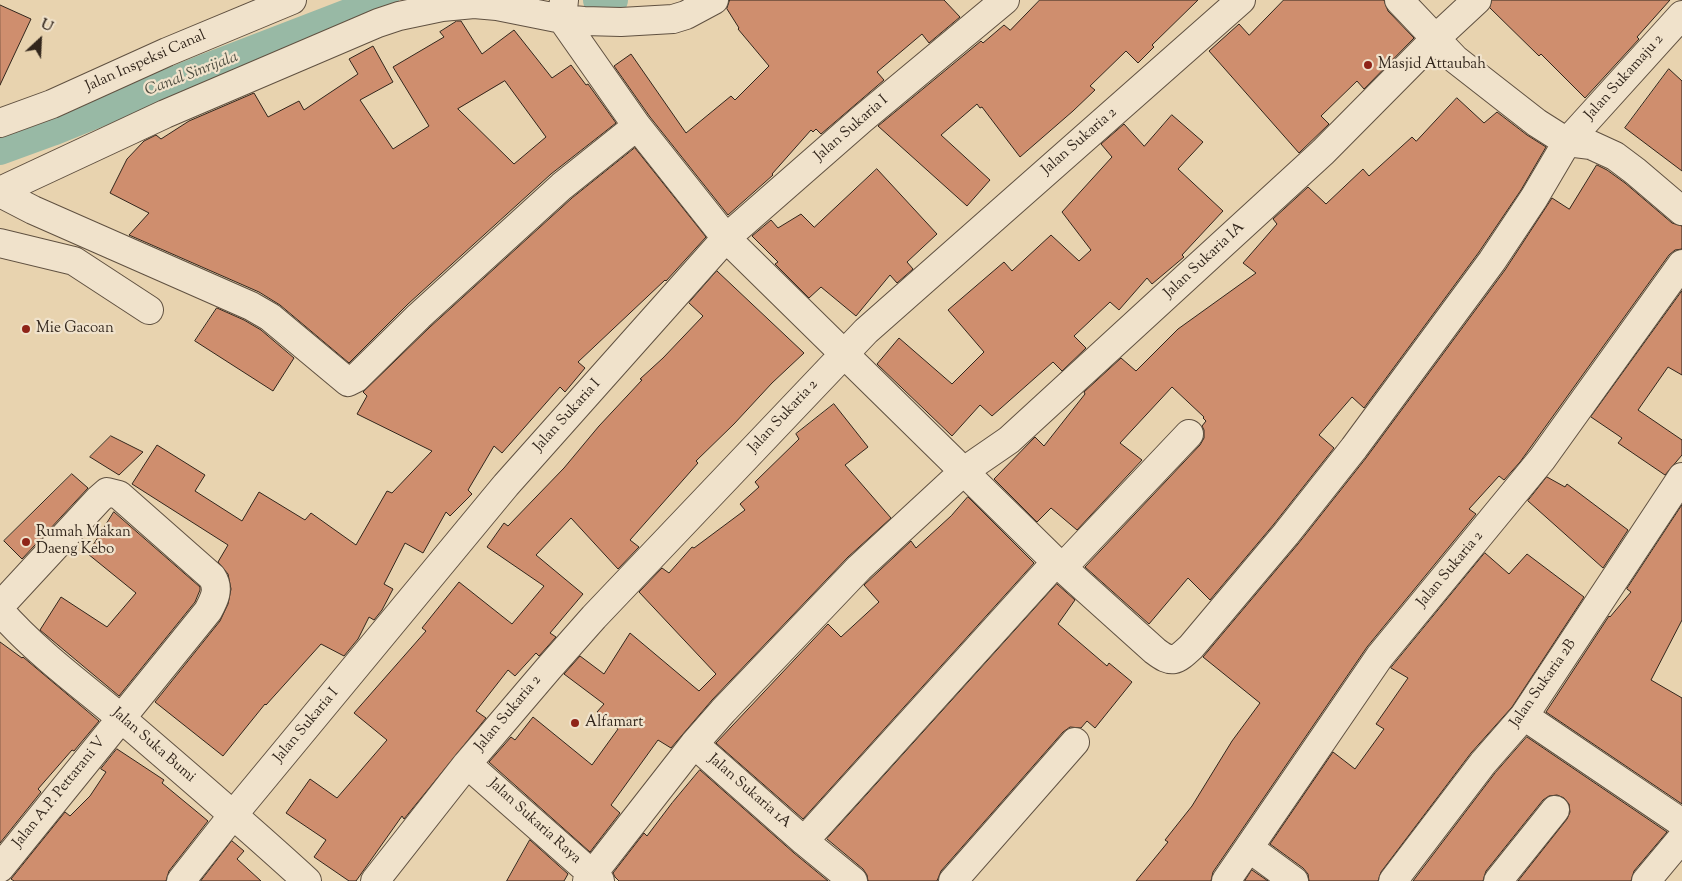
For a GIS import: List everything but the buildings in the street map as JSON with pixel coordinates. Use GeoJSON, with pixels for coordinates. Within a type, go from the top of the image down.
{"type":"FeatureCollection","features":[{"type":"Feature","properties":{"kind":"street","name":"Jalan Inspeksi Canal"},"geometry":{"type":"LineString","coordinates":[[0,123],[52,104],[168,52],[292,0]]}},
{"type":"Feature","properties":{"kind":"street"},"geometry":{"type":"LineString","coordinates":[[0,192],[165,114],[378,23],[399,16],[458,4],[474,4],[563,10],[621,22],[673,19],[686,15],[714,0]]}},
{"type":"Feature","properties":{"kind":"street","name":"Jalan Sukaria I"},"geometry":{"type":"LineString","coordinates":[[180,881],[232,815],[506,485],[726,238],[862,119],[1005,0]]}},
{"type":"Feature","properties":{"kind":"street","name":"Jalan Sukaria 2"},"geometry":{"type":"LineString","coordinates":[[375,881],[468,764],[548,668],[843,354],[885,313],[1241,0]]}},
{"type":"Feature","properties":{"kind":"street"},"geometry":{"type":"LineString","coordinates":[[1399,0],[1455,59],[1514,106],[1567,142],[1591,145],[1615,156],[1682,211]]}},
{"type":"Feature","properties":{"kind":"street","name":"Jalan Sukaria IA"},"geometry":{"type":"LineString","coordinates":[[593,879],[694,744],[859,568],[964,471],[1009,440],[1126,333],[1323,152],[1435,39],[1478,0]]}},
{"type":"Feature","properties":{"kind":"street","name":"Jalan Sukamaju 2"},"geometry":{"type":"LineString","coordinates":[[563,10],[637,126],[726,238],[1060,565],[1164,658],[1170,660],[1181,657],[1191,647],[1286,534],[1354,448],[1492,261],[1534,198],[1567,142],[1682,15]]}},
{"type":"Feature","properties":{"kind":"street"},"geometry":{"type":"LineString","coordinates":[[0,192],[41,214],[251,306],[270,317],[348,382],[356,378],[419,316],[562,186],[637,126]]}},
{"type":"Feature","properties":{"kind":"street"},"geometry":{"type":"LineString","coordinates":[[0,243],[74,261],[149,310]]}},
{"type":"Feature","properties":{"kind":"street","name":"Jalan Sukaria 2"},"geometry":{"type":"LineString","coordinates":[[1226,881],[1380,656],[1542,459],[1682,264]]}},
{"type":"Feature","properties":{"kind":"street"},"geometry":{"type":"LineString","coordinates":[[804,841],[1060,565],[1189,434]]}},
{"type":"Feature","properties":{"kind":"street","name":"Jalan Sukaria 2B"},"geometry":{"type":"LineString","coordinates":[[1393,881],[1484,763],[1524,716],[1682,477]]}},
{"type":"Feature","properties":{"kind":"street","name":"Jalan A.P. Pettarani V"},"geometry":{"type":"LineString","coordinates":[[0,606],[99,498],[107,492],[118,495],[212,577],[216,590],[208,611],[0,868]]}},
{"type":"Feature","properties":{"kind":"street","name":"Jalan Suka Bumi"},"geometry":{"type":"LineString","coordinates":[[0,611],[20,634],[45,657],[121,718],[307,881]]}},
{"type":"Feature","properties":{"kind":"street"},"geometry":{"type":"LineString","coordinates":[[1524,716],[1682,823]]}},
{"type":"Feature","properties":{"kind":"street"},"geometry":{"type":"LineString","coordinates":[[953,881],[1075,742]]}},
{"type":"Feature","properties":{"kind":"street","name":"Jalan Sukaria 1A"},"geometry":{"type":"LineString","coordinates":[[694,744],[804,841],[853,881]]}},
{"type":"Feature","properties":{"kind":"street","name":"Jalan Sukaria Raya"},"geometry":{"type":"LineString","coordinates":[[468,764],[593,879]]}},
{"type":"Feature","properties":{"kind":"street"},"geometry":{"type":"LineString","coordinates":[[1498,881],[1555,810]]}},
{"type":"Feature","properties":{"kind":"street"},"geometry":{"type":"LineString","coordinates":[[1646,881],[1682,838]]}},
{"type":"Feature","properties":{"kind":"street"},"geometry":{"type":"LineString","coordinates":[[1249,848],[1294,881]]}},
{"type":"Feature","properties":{"kind":"waterway","name":"Canal Sinrijala"},"geometry":{"type":"LineString","coordinates":[[0,150],[384,0]]}},
{"type":"Feature","properties":{"kind":"waterway","name":"Canal Sinrijala"},"geometry":{"type":"LineString","coordinates":[[598,0],[613,0]]}},
{"type":"Feature","properties":{"kind":"place","name":"Masjid Attaubah"},"geometry":{"type":"Point","coordinates":[1368,65]}},
{"type":"Feature","properties":{"kind":"place","name":"Mie Gacoan"},"geometry":{"type":"Point","coordinates":[26,329]}},
{"type":"Feature","properties":{"kind":"place","name":"Rumah Makan Daeng Kebo"},"geometry":{"type":"Point","coordinates":[26,542]}},
{"type":"Feature","properties":{"kind":"place","name":"Alfamart"},"geometry":{"type":"Point","coordinates":[575,723]}}]}
